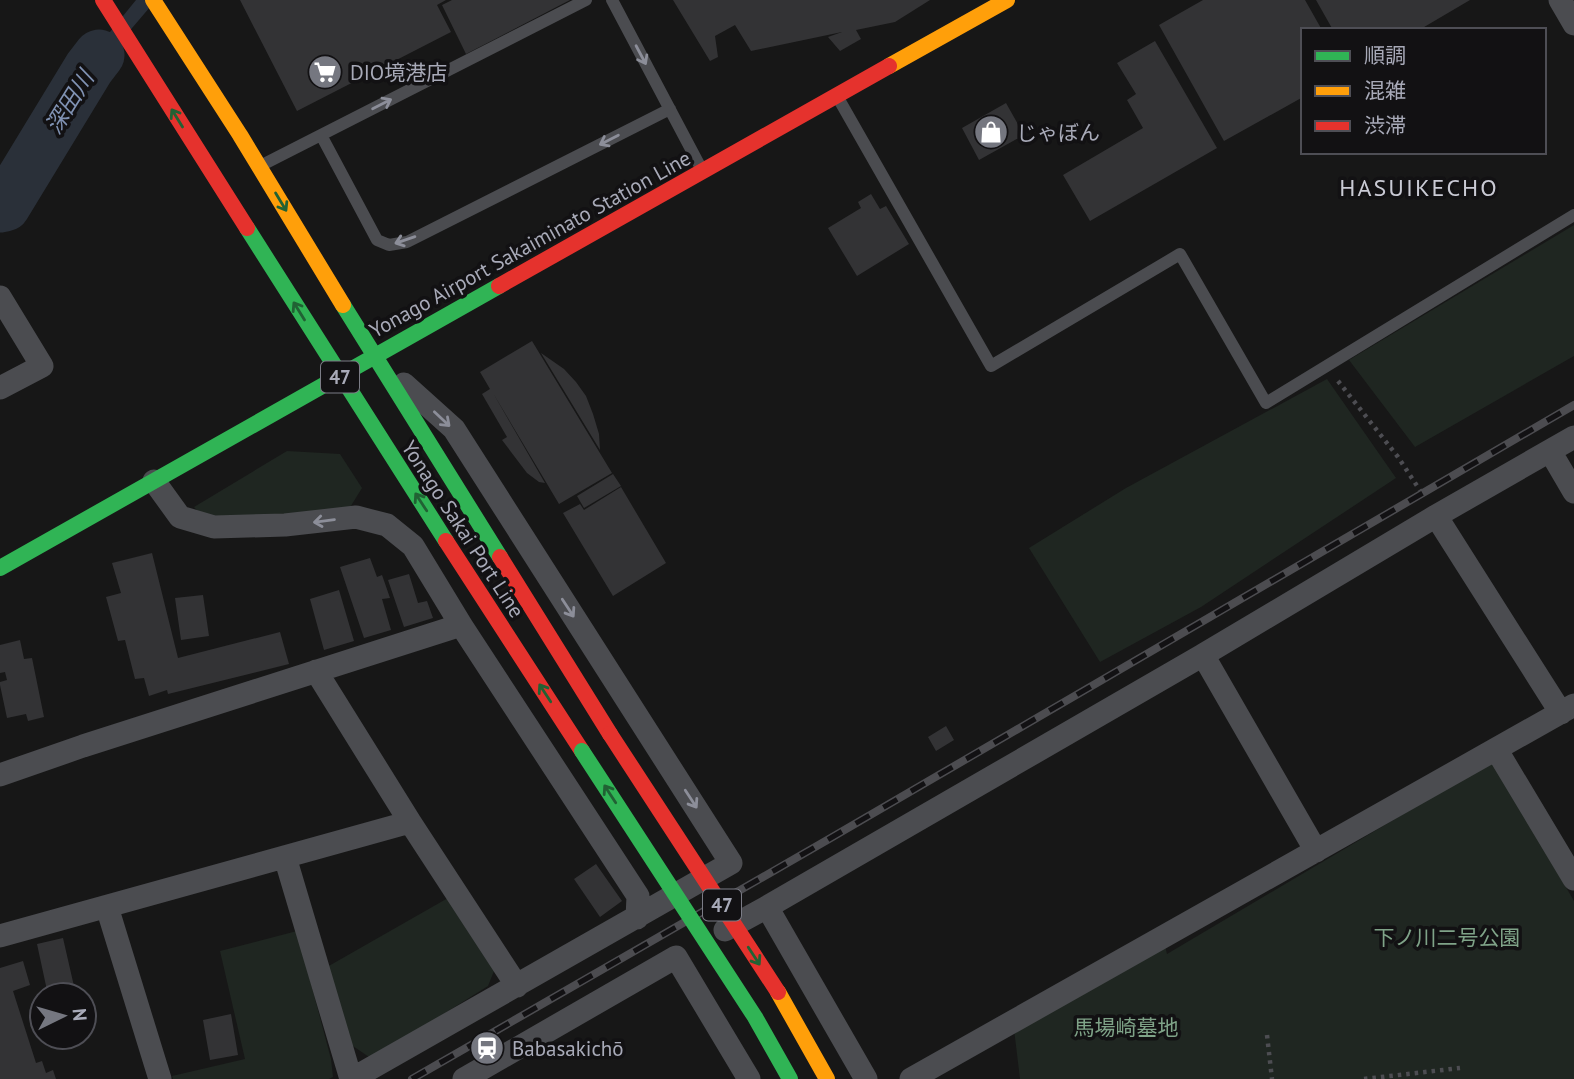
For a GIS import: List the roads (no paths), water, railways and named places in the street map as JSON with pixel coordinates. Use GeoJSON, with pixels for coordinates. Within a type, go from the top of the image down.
{"type":"FeatureCollection","features":[{"type":"Feature","properties":{"kind":"main road","name":"Yonago Sakai Port Line"},"geometry":{"type":"LineString","coordinates":[[103,0],[340,375],[755,1017],[790,1079]]}},
{"type":"Feature","properties":{"kind":"main road","name":"Yonago Sakai Port Line"},"geometry":{"type":"LineString","coordinates":[[153,0],[610,734],[783,1000],[827,1079]]}},
{"type":"Feature","properties":{"kind":"main road","name":"Yonago Airport Sakaiminato Station Line"},"geometry":{"type":"LineString","coordinates":[[0,568],[1006,0]]}},
{"type":"Feature","properties":{"kind":"street"},"geometry":{"type":"LineString","coordinates":[[1560,0],[1574,24]]}},
{"type":"Feature","properties":{"kind":"street"},"geometry":{"type":"LineString","coordinates":[[0,297],[42,366],[0,388]]}},
{"type":"Feature","properties":{"kind":"street"},"geometry":{"type":"LineString","coordinates":[[285,857],[351,1079],[731,863],[454,429],[374,356]]}},
{"type":"Feature","properties":{"kind":"street"},"geometry":{"type":"LineString","coordinates":[[464,1079],[1203,655],[1574,437]]}},
{"type":"Feature","properties":{"kind":"street"},"geometry":{"type":"LineString","coordinates":[[1550,451],[1574,492]]}},
{"type":"Feature","properties":{"kind":"street"},"geometry":{"type":"LineString","coordinates":[[154,481],[180,517],[214,527],[285,525],[356,517],[387,525],[414,546],[461,625],[638,896],[637,918]]}},
{"type":"Feature","properties":{"kind":"street"},"geometry":{"type":"LineString","coordinates":[[911,1079],[1567,709],[1436,516]]}},
{"type":"Feature","properties":{"kind":"street"},"geometry":{"type":"LineString","coordinates":[[0,775],[461,625]]}},
{"type":"Feature","properties":{"kind":"street"},"geometry":{"type":"LineString","coordinates":[[1203,655],[1316,851]]}},
{"type":"Feature","properties":{"kind":"street"},"geometry":{"type":"LineString","coordinates":[[316,671],[517,986]]}},
{"type":"Feature","properties":{"kind":"street"},"geometry":{"type":"LineString","coordinates":[[1496,749],[1574,879]]}},
{"type":"Feature","properties":{"kind":"street"},"geometry":{"type":"LineString","coordinates":[[0,936],[410,822]]}},
{"type":"Feature","properties":{"kind":"street"},"geometry":{"type":"LineString","coordinates":[[107,907],[160,1079]]}},
{"type":"Feature","properties":{"kind":"street"},"geometry":{"type":"LineString","coordinates":[[767,907],[866,1079]]}},
{"type":"Feature","properties":{"kind":"street"},"geometry":{"type":"LineString","coordinates":[[676,957],[749,1079]]}},
{"type":"Feature","properties":{"kind":"lane"},"geometry":{"type":"LineString","coordinates":[[259,167],[586,0]]}},
{"type":"Feature","properties":{"kind":"lane"},"geometry":{"type":"LineString","coordinates":[[612,0],[702,171]]}},
{"type":"Feature","properties":{"kind":"lane"},"geometry":{"type":"LineString","coordinates":[[837,96],[991,366],[1180,254],[1266,403],[1574,215]]}},
{"type":"Feature","properties":{"kind":"lane"},"geometry":{"type":"LineString","coordinates":[[321,135],[377,240],[388,245],[407,242],[670,109]]}},
{"type":"Feature","properties":{"kind":"water"},"geometry":{"type":"Polygon","coordinates":[[[136,0],[156,0],[103,62],[36,184],[17,205],[0,213],[0,201],[17,192],[33,167],[97,48],[136,0]]]}},
{"type":"Feature","properties":{"kind":"waterway","name":"深田川"},"geometry":{"type":"LineString","coordinates":[[0,207],[5,206],[99,55]]}},
{"type":"Feature","properties":{"kind":"railway"},"geometry":{"type":"LineString","coordinates":[[412,1079],[1574,405]]}},
{"type":"Feature","properties":{"kind":"place","name":"DIO境港店"},"geometry":{"type":"Point","coordinates":[325,72]}},
{"type":"Feature","properties":{"kind":"place","name":"じゃぼん"},"geometry":{"type":"Point","coordinates":[991,132]}},
{"type":"Feature","properties":{"kind":"place","name":"Babasakichō"},"geometry":{"type":"Point","coordinates":[487,1048]}},
{"type":"Feature","properties":{"kind":"district","name":"HASUIKECHO"},"geometry":{"type":"Point","coordinates":[1419,187]}},
{"type":"Feature","properties":{"kind":"park label","name":"下ノ川二号公園"},"geometry":{"type":"Point","coordinates":[1447,937]}},
{"type":"Feature","properties":{"kind":"park label","name":"馬場崎墓地"},"geometry":{"type":"Point","coordinates":[1126,1027]}}]}
